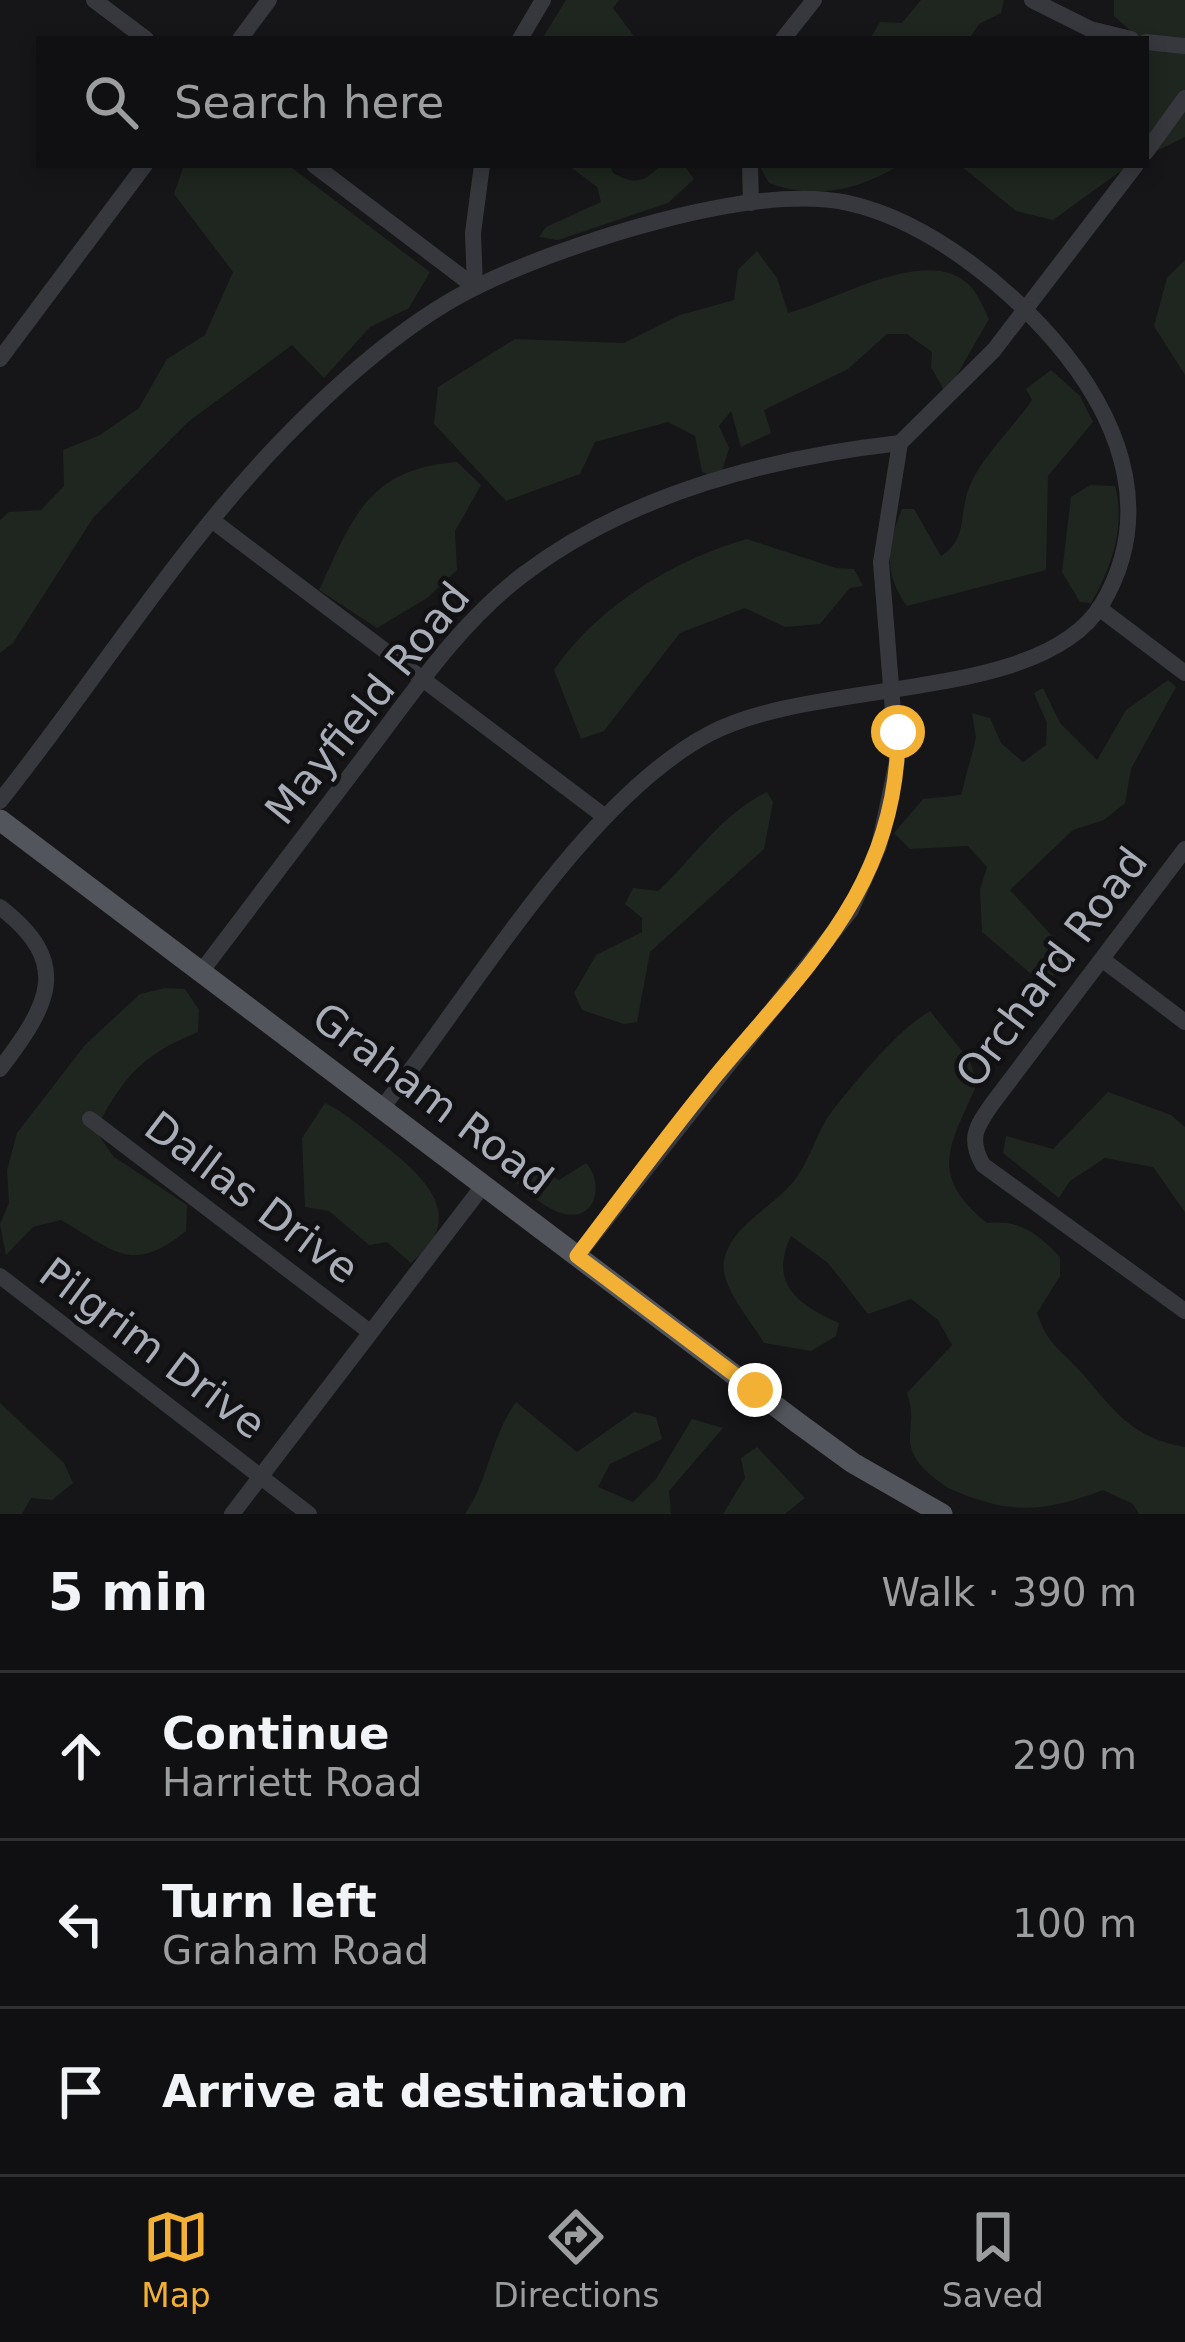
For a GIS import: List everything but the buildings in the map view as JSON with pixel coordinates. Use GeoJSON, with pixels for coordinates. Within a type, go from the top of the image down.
{"type":"FeatureCollection","features":[{"type":"Feature","properties":{"kind":"main road","name":"Graham Road"},"geometry":{"type":"LineString","coordinates":[[0,820],[853,1463],[942,1514]]}},
{"type":"Feature","properties":{"kind":"street"},"geometry":{"type":"LineString","coordinates":[[94,0],[142,36]]}},
{"type":"Feature","properties":{"kind":"street"},"geometry":{"type":"LineString","coordinates":[[242,36],[269,0]]}},
{"type":"Feature","properties":{"kind":"street"},"geometry":{"type":"LineString","coordinates":[[522,36],[543,0]]}},
{"type":"Feature","properties":{"kind":"street"},"geometry":{"type":"LineString","coordinates":[[785,36],[814,0]]}},
{"type":"Feature","properties":{"kind":"street"},"geometry":{"type":"LineString","coordinates":[[1032,0],[1090,29],[1119,36]]}},
{"type":"Feature","properties":{"kind":"street"},"geometry":{"type":"LineString","coordinates":[[1149,42],[1185,46]]}},
{"type":"Feature","properties":{"kind":"street"},"geometry":{"type":"LineString","coordinates":[[1149,148],[1185,98]]}},
{"type":"Feature","properties":{"kind":"street"},"geometry":{"type":"LineString","coordinates":[[0,359],[144,168]]}},
{"type":"Feature","properties":{"kind":"street"},"geometry":{"type":"LineString","coordinates":[[318,168],[475,287]]}},
{"type":"Feature","properties":{"kind":"street"},"geometry":{"type":"LineString","coordinates":[[475,287],[474,221],[482,168]]}},
{"type":"Feature","properties":{"kind":"street"},"geometry":{"type":"LineString","coordinates":[[750,168],[751,202]]}},
{"type":"Feature","properties":{"kind":"street"},"geometry":{"type":"LineString","coordinates":[[577,1256],[851,910],[879,846],[894,786],[895,686],[881,562],[900,443],[947,400],[1025,311],[1134,168]]}},
{"type":"Feature","properties":{"kind":"street"},"geometry":{"type":"LineString","coordinates":[[0,802],[213,521],[322,401],[475,287],[636,230],[751,202],[830,200],[878,212],[948,250],[1025,311],[1087,385],[1115,438],[1128,479],[1129,526],[1099,608],[1082,627],[1016,667],[895,686],[736,721],[652,770],[604,816],[382,1108]]}},
{"type":"Feature","properties":{"kind":"street","name":"Mayfield Road"},"geometry":{"type":"LineString","coordinates":[[201,972],[423,679],[525,573],[607,522],[733,475],[900,443]]}},
{"type":"Feature","properties":{"kind":"street"},"geometry":{"type":"LineString","coordinates":[[213,521],[604,816]]}},
{"type":"Feature","properties":{"kind":"street"},"geometry":{"type":"LineString","coordinates":[[1099,608],[1185,673]]}},
{"type":"Feature","properties":{"kind":"street","name":"Orchard Road"},"geometry":{"type":"LineString","coordinates":[[1185,849],[976,1128],[973,1144],[983,1165],[1185,1311]]}},
{"type":"Feature","properties":{"kind":"street"},"geometry":{"type":"LineString","coordinates":[[0,907],[36,937],[48,977],[26,1035],[0,1069]]}},
{"type":"Feature","properties":{"kind":"street"},"geometry":{"type":"LineString","coordinates":[[1103,960],[1185,1022]]}},
{"type":"Feature","properties":{"kind":"street","name":"Dallas Drive"},"geometry":{"type":"LineString","coordinates":[[91,1119],[370,1332]]}},
{"type":"Feature","properties":{"kind":"street"},"geometry":{"type":"LineString","coordinates":[[232,1514],[482,1187]]}},
{"type":"Feature","properties":{"kind":"street","name":"Pilgrim Drive"},"geometry":{"type":"LineString","coordinates":[[0,1276],[309,1514]]}},
{"type":"Feature","properties":{"kind":"shaded area"},"geometry":{"type":"Polygon","coordinates":[[[566,0],[619,0],[613,8],[634,36],[544,36],[566,0]]]}},
{"type":"Feature","properties":{"kind":"shaded area"},"geometry":{"type":"Polygon","coordinates":[[[921,0],[1004,0],[1001,13],[979,24],[971,36],[872,36],[880,22],[902,23],[921,0]]]}},
{"type":"Feature","properties":{"kind":"shaded area"},"geometry":{"type":"Polygon","coordinates":[[[1114,0],[1185,0],[1185,137],[1149,155],[1149,36],[1120,36],[1134,34],[1114,16],[1114,0]]]}},
{"type":"Feature","properties":{"kind":"shaded area"},"geometry":{"type":"Polygon","coordinates":[[[183,168],[292,168],[430,272],[409,308],[370,327],[324,378],[292,345],[188,422],[93,518],[13,643],[0,653],[0,520],[9,512],[41,510],[64,486],[63,450],[100,435],[139,408],[167,359],[205,335],[233,272],[174,194],[183,168]]]}},
{"type":"Feature","properties":{"kind":"shaded area"},"geometry":{"type":"Polygon","coordinates":[[[572,168],[611,168],[633,180],[644,179],[658,168],[686,168],[694,179],[668,203],[558,240],[539,237],[546,227],[601,202],[597,187],[572,168]]]}},
{"type":"Feature","properties":{"kind":"shaded area"},"geometry":{"type":"Polygon","coordinates":[[[761,168],[894,168],[836,190],[803,191],[769,183],[761,168]]]}},
{"type":"Feature","properties":{"kind":"shaded area"},"geometry":{"type":"Polygon","coordinates":[[[964,168],[1125,168],[1053,220],[1016,211],[964,168]]]}},
{"type":"Feature","properties":{"kind":"shaded area"},"geometry":{"type":"Polygon","coordinates":[[[757,251],[777,278],[788,313],[882,279],[931,270],[952,274],[970,286],[989,319],[946,394],[931,367],[932,352],[907,334],[887,334],[848,369],[764,410],[771,433],[741,447],[731,411],[719,426],[729,448],[720,478],[702,472],[695,436],[668,422],[595,442],[580,474],[506,501],[434,424],[438,387],[515,339],[624,343],[680,315],[734,300],[738,270],[757,251]]]}},
{"type":"Feature","properties":{"kind":"shaded area"},"geometry":{"type":"Polygon","coordinates":[[[1185,260],[1185,375],[1154,326],[1167,278],[1185,260]]]}},
{"type":"Feature","properties":{"kind":"shaded area"},"geometry":{"type":"Polygon","coordinates":[[[1051,370],[1080,396],[1093,422],[1048,476],[1046,570],[907,606],[894,582],[890,559],[902,509],[914,509],[941,556],[949,550],[958,537],[977,471],[1032,400],[1026,389],[1051,370]]]}},
{"type":"Feature","properties":{"kind":"shaded area"},"geometry":{"type":"Polygon","coordinates":[[[457,462],[481,485],[455,531],[457,570],[427,598],[377,628],[319,590],[354,520],[383,487],[402,475],[457,462]]]}},
{"type":"Feature","properties":{"kind":"shaded area"},"geometry":{"type":"Polygon","coordinates":[[[1090,485],[1115,486],[1119,516],[1110,562],[1091,603],[1080,602],[1062,572],[1071,497],[1090,485]]]}},
{"type":"Feature","properties":{"kind":"shaded area"},"geometry":{"type":"Polygon","coordinates":[[[747,539],[836,568],[854,569],[863,586],[850,588],[820,624],[785,627],[745,608],[680,633],[604,731],[581,739],[554,670],[572,647],[639,588],[692,559],[747,539]]]}},
{"type":"Feature","properties":{"kind":"shaded area"},"geometry":{"type":"Polygon","coordinates":[[[1168,680],[1176,687],[1131,769],[1125,803],[1104,820],[1073,830],[1010,890],[1063,948],[1061,967],[1044,985],[982,932],[980,889],[987,867],[968,846],[910,849],[894,833],[923,799],[961,795],[976,738],[972,713],[990,718],[1001,743],[1023,762],[1046,745],[1047,723],[1034,693],[1043,688],[1060,723],[1097,760],[1126,710],[1168,680]]]}},
{"type":"Feature","properties":{"kind":"shaded area"},"geometry":{"type":"Polygon","coordinates":[[[767,792],[773,802],[764,849],[650,952],[637,1022],[624,1024],[582,1010],[574,993],[596,955],[642,932],[642,918],[625,904],[633,888],[658,891],[722,824],[767,792]]]}},
{"type":"Feature","properties":{"kind":"shaded area"},"geometry":{"type":"Polygon","coordinates":[[[185,989],[199,1010],[198,1032],[136,1070],[95,1130],[114,1157],[187,1205],[186,1231],[151,1252],[124,1254],[61,1220],[33,1227],[6,1255],[0,1224],[9,1203],[7,1170],[17,1133],[85,1045],[140,994],[185,989]]]}},
{"type":"Feature","properties":{"kind":"shaded area"},"geometry":{"type":"Polygon","coordinates":[[[930,1011],[970,1061],[977,1084],[952,1142],[950,1174],[956,1189],[987,1223],[1028,1230],[1060,1257],[1060,1276],[1037,1313],[1041,1324],[1055,1346],[1125,1420],[1151,1437],[1185,1447],[1185,1514],[1139,1514],[1133,1504],[1103,1490],[1024,1508],[988,1503],[948,1488],[913,1454],[907,1393],[952,1345],[938,1320],[911,1299],[868,1314],[828,1263],[791,1236],[783,1268],[786,1280],[811,1309],[839,1323],[836,1336],[811,1351],[764,1343],[731,1292],[724,1260],[736,1236],[797,1177],[827,1119],[865,1071],[903,1031],[930,1011]]]}},
{"type":"Feature","properties":{"kind":"shaded area"},"geometry":{"type":"Polygon","coordinates":[[[1108,1092],[1171,1115],[1185,1127],[1185,1212],[1153,1167],[1105,1158],[1070,1181],[1059,1198],[1003,1153],[1006,1136],[1053,1149],[1108,1092]]]}},
{"type":"Feature","properties":{"kind":"shaded area"},"geometry":{"type":"Polygon","coordinates":[[[325,1103],[396,1155],[434,1197],[437,1229],[429,1246],[411,1263],[387,1242],[369,1245],[329,1211],[305,1207],[302,1138],[325,1103]]]}},
{"type":"Feature","properties":{"kind":"shaded area"},"geometry":{"type":"Polygon","coordinates":[[[503,1159],[526,1162],[559,1180],[586,1163],[595,1180],[594,1198],[576,1215],[556,1211],[502,1170],[503,1159]]]}},
{"type":"Feature","properties":{"kind":"shaded area"},"geometry":{"type":"Polygon","coordinates":[[[516,1402],[577,1452],[634,1412],[656,1417],[662,1439],[610,1464],[598,1487],[633,1502],[656,1479],[692,1419],[723,1428],[669,1491],[671,1514],[465,1514],[516,1402]]]}},
{"type":"Feature","properties":{"kind":"shaded area"},"geometry":{"type":"Polygon","coordinates":[[[0,1403],[64,1463],[73,1483],[52,1500],[31,1498],[22,1514],[0,1514],[0,1403]]]}},
{"type":"Feature","properties":{"kind":"shaded area"},"geometry":{"type":"Polygon","coordinates":[[[757,1447],[805,1498],[785,1514],[723,1514],[745,1478],[741,1458],[757,1447]]]}},
{"type":"Feature","properties":{"kind":"route"},"geometry":{"type":"LineString","coordinates":[[755,1390],[577,1256],[851,910],[886,823],[898,760],[898,732]]}}]}
